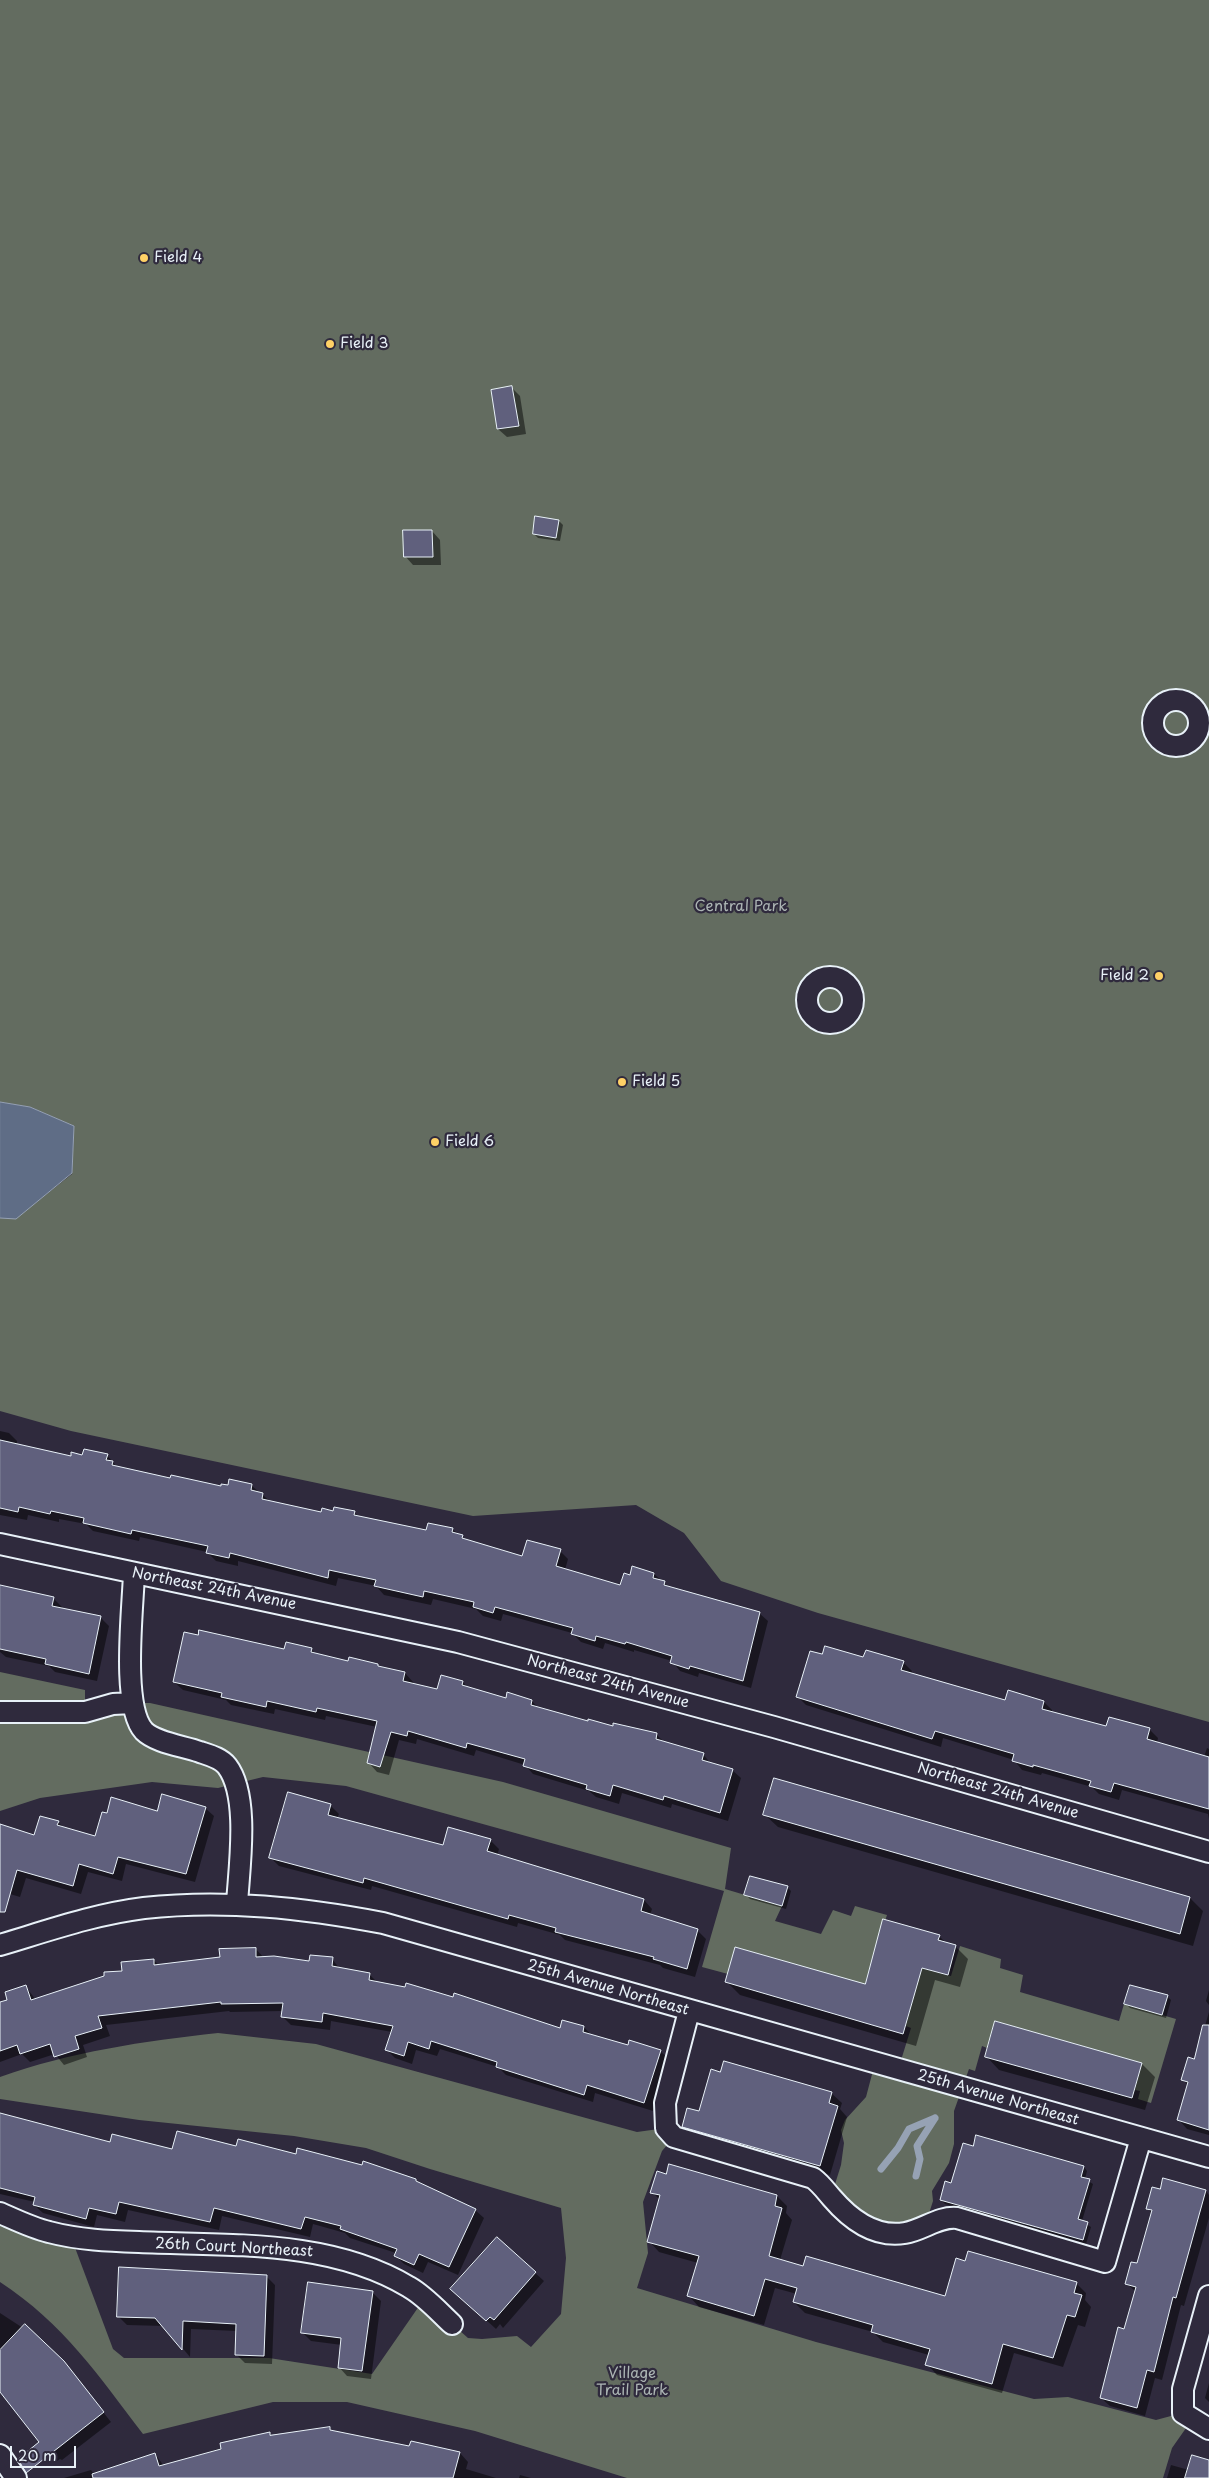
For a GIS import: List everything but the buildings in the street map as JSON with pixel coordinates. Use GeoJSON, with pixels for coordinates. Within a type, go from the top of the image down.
{"type":"FeatureCollection","features":[{"type":"Feature","properties":{"kind":"street","name":"Northeast 24th Avenue"},"geometry":{"type":"LineString","coordinates":[[0,1544],[458,1642],[764,1724],[1209,1852]]}},
{"type":"Feature","properties":{"kind":"street"},"geometry":{"type":"LineString","coordinates":[[134,1573],[130,1686],[132,1703],[144,1731],[159,1739],[213,1756],[226,1765],[237,1783],[240,1835],[237,1904]]}},
{"type":"Feature","properties":{"kind":"street"},"geometry":{"type":"LineString","coordinates":[[0,1712],[85,1712],[112,1704],[132,1703]]}},
{"type":"Feature","properties":{"kind":"street","name":"25th Avenue Northeast"},"geometry":{"type":"LineString","coordinates":[[0,1945],[78,1922],[144,1908],[237,1904],[321,1911],[383,1924],[1209,2158]]}},
{"type":"Feature","properties":{"kind":"street"},"geometry":{"type":"LineString","coordinates":[[689,2011],[665,2103],[666,2128],[674,2137],[813,2178],[821,2184],[850,2218],[868,2228],[888,2234],[924,2229],[948,2218],[957,2218],[1105,2262],[1141,2138]]}},
{"type":"Feature","properties":{"kind":"street","name":"26th Court Northeast"},"geometry":{"type":"LineString","coordinates":[[0,2213],[48,2232],[103,2241],[289,2249],[321,2254],[385,2274],[410,2288],[452,2324]]}},
{"type":"Feature","properties":{"kind":"street"},"geometry":{"type":"LineString","coordinates":[[1209,2296],[1183,2389],[1183,2413],[1209,2429]]}},
{"type":"Feature","properties":{"kind":"street"},"geometry":{"type":"LineString","coordinates":[[0,2455],[16,2478]]}},
{"type":"Feature","properties":{"kind":"green space","name":"Central Park"},"geometry":{"type":"Polygon","coordinates":[[[0,0],[1209,0],[1209,1722],[818,1613],[721,1581],[684,1533],[636,1505],[473,1516],[71,1431],[0,1411],[0,1218],[16,1218],[72,1174],[74,1126],[30,1107],[0,1102],[0,0]]]}},
{"type":"Feature","properties":{"kind":"green space"},"geometry":{"type":"Polygon","coordinates":[[[0,1672],[85,1690],[85,1711],[132,1703],[150,1703],[503,1782],[731,1848],[725,1889],[782,1906],[775,1921],[821,1934],[833,1910],[851,1916],[855,1906],[887,1915],[874,1955],[951,1976],[960,1946],[1001,1959],[1000,1968],[1023,1975],[1020,1992],[1119,2021],[1124,2004],[1176,2019],[1151,2103],[1138,2099],[1140,2091],[1135,2090],[1142,2063],[995,2021],[987,2048],[982,2046],[975,2071],[969,2069],[954,2111],[954,2144],[949,2163],[932,2191],[933,2201],[924,2229],[887,2234],[831,2197],[841,2165],[844,2143],[841,2130],[845,2120],[866,2097],[875,2063],[898,2070],[911,2028],[906,2026],[913,1999],[735,1947],[728,1974],[702,1967],[724,1891],[346,1786],[263,1777],[218,1788],[152,1782],[40,1798],[0,1811],[0,1672]]]}},
{"type":"Feature","properties":{"kind":"green space","name":"Village Trail Park"},"geometry":{"type":"Polygon","coordinates":[[[218,2033],[316,2044],[637,2132],[666,2128],[674,2137],[662,2151],[643,2202],[648,2253],[637,2288],[816,2342],[1034,2399],[1068,2397],[1156,2420],[1182,2413],[1191,2421],[1172,2448],[1163,2478],[627,2478],[475,2431],[347,2402],[273,2402],[143,2434],[95,2371],[62,2333],[23,2298],[0,2282],[0,2213],[71,2237],[113,2349],[124,2358],[269,2358],[372,2374],[424,2299],[468,2338],[482,2339],[517,2336],[531,2347],[561,2314],[566,2258],[561,2208],[366,2148],[294,2136],[139,2120],[0,2099],[0,2077],[26,2068],[80,2054],[218,2033]]]}},
{"type":"Feature","properties":{"kind":"water"},"geometry":{"type":"Polygon","coordinates":[[[0,1102],[30,1107],[74,1126],[72,1173],[16,1219],[0,1218],[0,1102]]]}},
{"type":"Feature","properties":{"kind":"waterway"},"geometry":{"type":"LineString","coordinates":[[881,2169],[898,2148],[909,2129],[935,2118]]}},
{"type":"Feature","properties":{"kind":"waterway"},"geometry":{"type":"LineString","coordinates":[[916,2176],[920,2159],[917,2146],[935,2118]]}},
{"type":"Feature","properties":{"kind":"place","name":"Field 4"},"geometry":{"type":"Point","coordinates":[144,258]}},
{"type":"Feature","properties":{"kind":"place","name":"Field 3"},"geometry":{"type":"Point","coordinates":[330,344]}},
{"type":"Feature","properties":{"kind":"place","name":"Field 2"},"geometry":{"type":"Point","coordinates":[1159,976]}},
{"type":"Feature","properties":{"kind":"place","name":"Field 5"},"geometry":{"type":"Point","coordinates":[622,1082]}},
{"type":"Feature","properties":{"kind":"place","name":"Field 6"},"geometry":{"type":"Point","coordinates":[435,1142]}}]}
